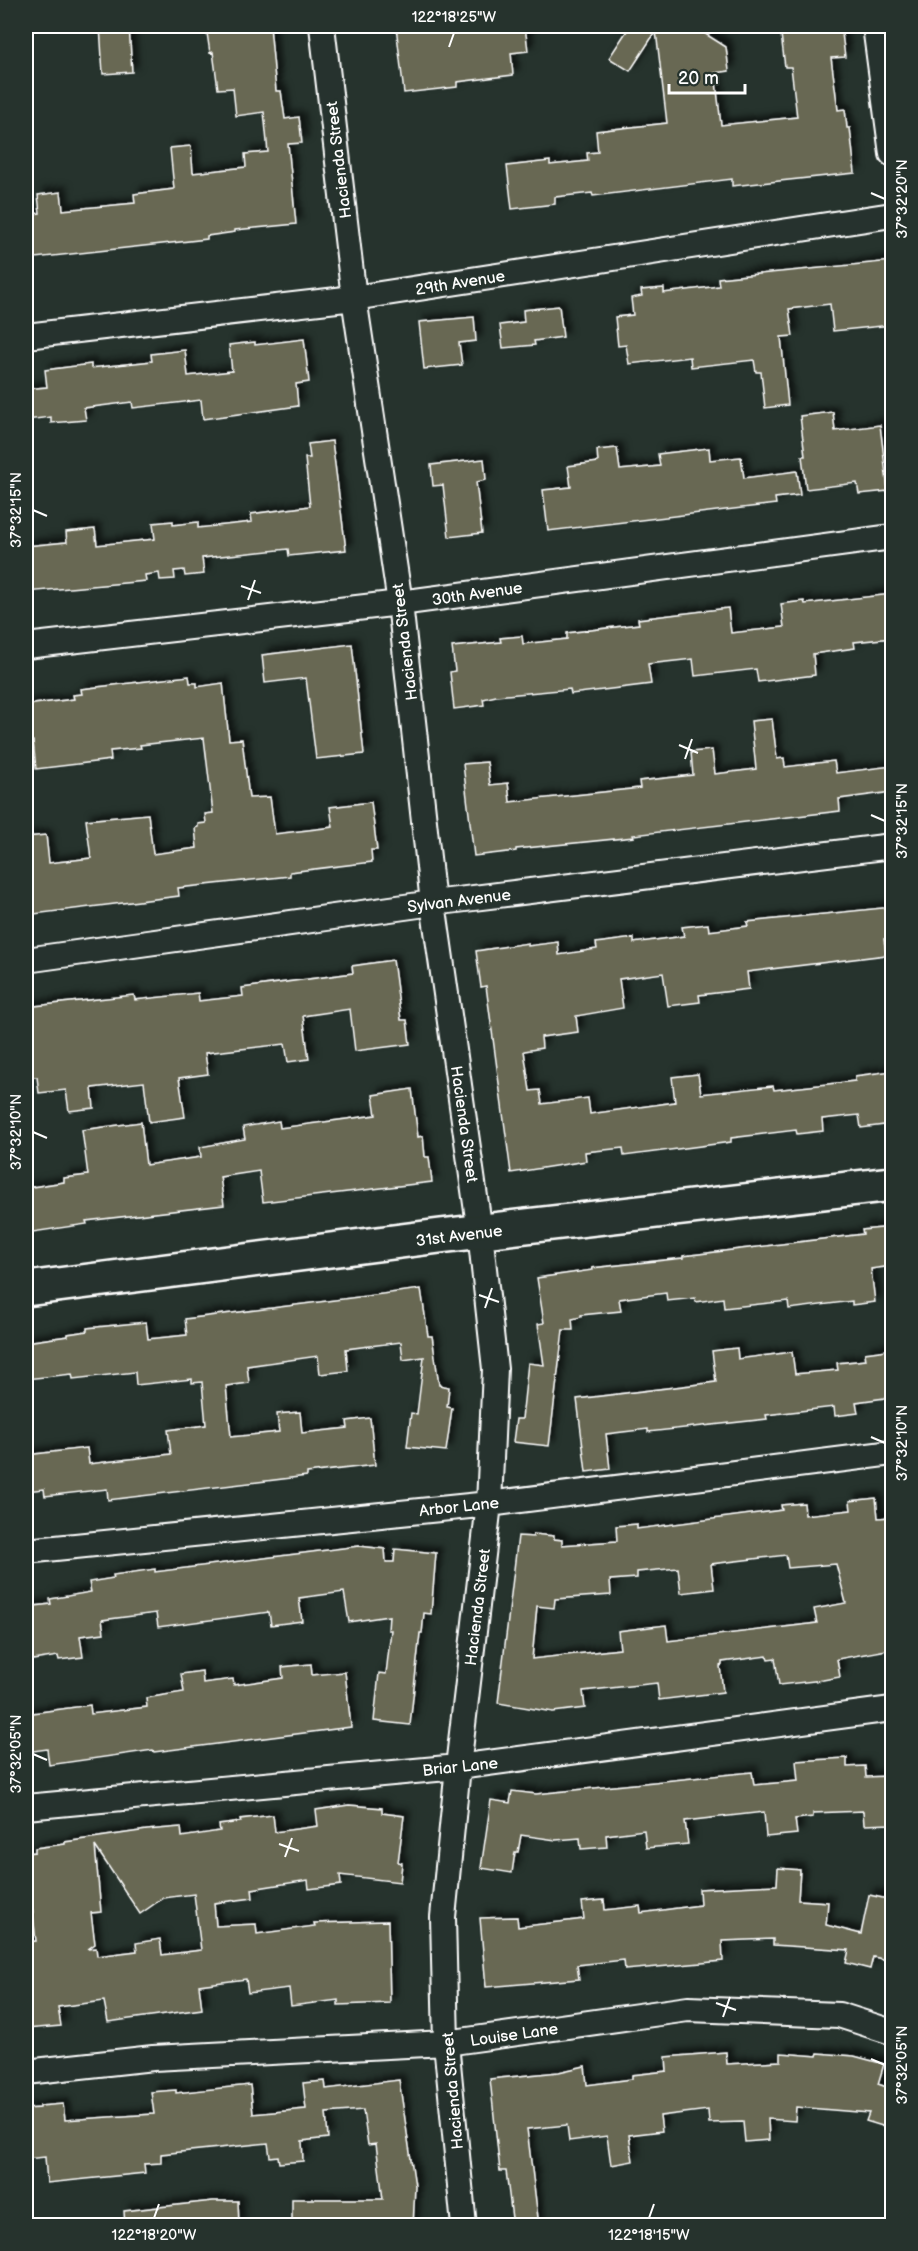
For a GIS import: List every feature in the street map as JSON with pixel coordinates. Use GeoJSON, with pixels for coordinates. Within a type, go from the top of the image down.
{"type":"FeatureCollection","features":[{"type":"Feature","properties":{"kind":"street","name":"Hacienda Street"},"geometry":{"type":"LineString","coordinates":[[322,26],[354,298],[400,603],[433,903],[480,1232],[495,1369],[489,1504],[443,1917],[446,2043],[464,2226]]}},
{"type":"Feature","properties":{"kind":"street"},"geometry":{"type":"LineString","coordinates":[[875,26],[892,154]]}},
{"type":"Feature","properties":{"kind":"street","name":"29th Avenue"},"geometry":{"type":"LineString","coordinates":[[26,336],[354,298],[892,215]]}},
{"type":"Feature","properties":{"kind":"street","name":"30th Avenue"},"geometry":{"type":"LineString","coordinates":[[26,646],[400,603],[892,537]]}},
{"type":"Feature","properties":{"kind":"street","name":"Sylvan Avenue"},"geometry":{"type":"LineString","coordinates":[[26,960],[433,903],[892,846]]}},
{"type":"Feature","properties":{"kind":"street","name":"31st Avenue"},"geometry":{"type":"LineString","coordinates":[[26,1289],[480,1232],[892,1184]]}},
{"type":"Feature","properties":{"kind":"street","name":"Arbor Lane"},"geometry":{"type":"LineString","coordinates":[[26,1551],[489,1504],[892,1454]]}},
{"type":"Feature","properties":{"kind":"street","name":"Briar Lane"},"geometry":{"type":"LineString","coordinates":[[26,1806],[458,1767],[892,1709]]}},
{"type":"Feature","properties":{"kind":"street","name":"Louise Lane"},"geometry":{"type":"LineString","coordinates":[[26,2072],[153,2058],[446,2043],[688,2009],[839,2015],[892,2032]]}},
{"type":"Feature","properties":{"kind":"building"},"geometry":{"type":"Polygon","coordinates":[[[100,26],[129,26],[132,72],[103,74],[100,26]]]}},
{"type":"Feature","properties":{"kind":"building"},"geometry":{"type":"Polygon","coordinates":[[[206,26],[270,26],[276,91],[281,91],[285,119],[299,117],[302,143],[288,144],[296,224],[235,230],[235,232],[207,236],[207,239],[26,259],[26,215],[40,213],[38,195],[61,192],[63,210],[135,203],[134,194],[174,189],[170,148],[191,146],[193,173],[246,167],[245,154],[268,152],[264,112],[236,116],[233,88],[218,89],[213,52],[210,53],[206,26]]]}},
{"type":"Feature","properties":{"kind":"building"},"geometry":{"type":"Polygon","coordinates":[[[396,26],[525,26],[528,51],[511,53],[513,75],[457,82],[457,87],[404,93],[396,26]]]}},
{"type":"Feature","properties":{"kind":"building"},"geometry":{"type":"Polygon","coordinates":[[[630,26],[693,26],[726,47],[729,71],[715,73],[721,125],[797,117],[791,67],[785,67],[780,26],[841,26],[845,57],[831,58],[838,110],[845,109],[847,128],[850,128],[855,173],[732,186],[732,179],[593,196],[592,193],[555,197],[555,204],[512,209],[507,166],[550,161],[550,165],[588,161],[587,153],[598,152],[596,131],[667,123],[656,31],[630,71],[609,58],[630,26]]]}},
{"type":"Feature","properties":{"kind":"building"},"geometry":{"type":"Polygon","coordinates":[[[892,261],[892,325],[833,331],[830,304],[789,309],[793,336],[781,337],[788,405],[765,408],[761,372],[756,372],[754,360],[691,367],[690,357],[629,364],[626,345],[618,346],[615,317],[633,315],[631,298],[642,296],[641,290],[664,288],[664,293],[719,286],[718,278],[892,261]]]}},
{"type":"Feature","properties":{"kind":"building"},"geometry":{"type":"Polygon","coordinates":[[[559,306],[563,337],[534,341],[535,345],[503,348],[500,325],[524,322],[523,310],[559,306]]]}},
{"type":"Feature","properties":{"kind":"building"},"geometry":{"type":"Polygon","coordinates":[[[474,317],[476,341],[459,343],[462,365],[424,369],[419,322],[474,317]]]}},
{"type":"Feature","properties":{"kind":"building"},"geometry":{"type":"Polygon","coordinates":[[[304,339],[309,382],[296,384],[298,406],[203,419],[201,400],[133,408],[132,402],[84,408],[86,420],[51,423],[51,417],[26,420],[26,389],[47,387],[45,370],[91,364],[91,368],[152,361],[151,354],[185,350],[188,376],[232,371],[229,345],[255,342],[255,345],[304,339]]]}},
{"type":"Feature","properties":{"kind":"building"},"geometry":{"type":"Polygon","coordinates":[[[833,412],[835,431],[880,425],[888,491],[859,494],[857,483],[806,489],[800,416],[833,412]]]}},
{"type":"Feature","properties":{"kind":"building"},"geometry":{"type":"Polygon","coordinates":[[[332,441],[346,550],[289,556],[288,549],[202,558],[204,574],[185,576],[184,570],[174,571],[175,579],[160,580],[159,573],[145,575],[146,581],[26,592],[26,546],[67,542],[66,532],[95,529],[97,545],[155,539],[153,523],[173,521],[173,525],[198,522],[198,528],[252,522],[251,514],[310,506],[305,458],[310,458],[308,444],[332,441]]]}},
{"type":"Feature","properties":{"kind":"building"},"geometry":{"type":"Polygon","coordinates":[[[617,448],[620,470],[660,466],[658,454],[709,448],[710,460],[741,457],[744,478],[797,471],[800,495],[775,498],[776,504],[548,531],[543,490],[571,487],[568,466],[598,462],[597,450],[617,448]]]}},
{"type":"Feature","properties":{"kind":"building"},"geometry":{"type":"Polygon","coordinates":[[[484,459],[486,480],[476,482],[482,533],[449,537],[443,485],[433,486],[431,465],[484,459]]]}},
{"type":"Feature","properties":{"kind":"building"},"geometry":{"type":"Polygon","coordinates":[[[892,594],[892,638],[854,642],[855,648],[813,654],[815,675],[758,682],[756,669],[695,676],[693,659],[648,664],[651,684],[571,694],[570,689],[496,696],[483,699],[484,705],[454,709],[450,672],[455,671],[452,647],[501,642],[500,638],[522,636],[523,644],[567,639],[567,633],[639,624],[638,619],[728,608],[731,633],[784,627],[781,604],[804,601],[805,604],[892,594]]]}},
{"type":"Feature","properties":{"kind":"building"},"geometry":{"type":"Polygon","coordinates":[[[352,644],[364,754],[316,759],[306,678],[265,683],[262,655],[352,644]]]}},
{"type":"Feature","properties":{"kind":"building"},"geometry":{"type":"Polygon","coordinates":[[[189,676],[190,683],[197,683],[197,687],[223,683],[229,740],[242,739],[249,798],[270,797],[275,834],[333,827],[330,807],[371,802],[377,850],[371,850],[372,862],[290,872],[290,876],[178,888],[179,896],[26,915],[26,837],[46,835],[49,863],[91,858],[86,820],[148,814],[153,854],[197,848],[195,828],[198,824],[206,823],[205,814],[213,813],[204,738],[140,745],[141,748],[110,751],[111,760],[36,769],[33,741],[26,742],[26,705],[74,699],[73,695],[82,694],[81,689],[189,676]]]}},
{"type":"Feature","properties":{"kind":"building"},"geometry":{"type":"Polygon","coordinates":[[[772,719],[777,759],[784,758],[785,767],[834,761],[836,773],[892,766],[892,792],[839,799],[840,811],[633,835],[634,837],[516,849],[516,851],[474,856],[463,764],[487,762],[490,785],[508,783],[510,802],[640,788],[639,781],[693,775],[691,752],[712,750],[715,774],[756,769],[751,721],[772,719]]]}},
{"type":"Feature","properties":{"kind":"building"},"geometry":{"type":"Polygon","coordinates":[[[892,907],[892,938],[884,939],[886,955],[747,972],[749,989],[699,995],[700,1002],[668,1006],[663,973],[619,979],[623,1008],[576,1016],[578,1032],[541,1037],[542,1048],[524,1051],[530,1091],[540,1090],[542,1104],[588,1098],[590,1114],[675,1102],[672,1077],[698,1074],[701,1094],[773,1086],[774,1090],[855,1081],[855,1076],[892,1071],[892,1124],[861,1128],[859,1115],[822,1119],[823,1131],[797,1134],[796,1130],[731,1138],[731,1142],[624,1156],[623,1148],[585,1152],[586,1161],[511,1173],[486,986],[481,987],[476,951],[528,943],[528,946],[558,942],[559,955],[597,949],[596,943],[634,938],[634,943],[684,936],[682,927],[708,924],[709,931],[748,926],[747,922],[892,907]]]}},
{"type":"Feature","properties":{"kind":"building"},"geometry":{"type":"Polygon","coordinates":[[[393,960],[401,1020],[407,1020],[410,1044],[355,1051],[350,1009],[303,1016],[309,1059],[288,1062],[285,1044],[205,1053],[208,1074],[179,1078],[185,1117],[149,1122],[144,1082],[92,1088],[94,1108],[69,1111],[66,1090],[39,1093],[37,1077],[26,1078],[26,1007],[134,995],[135,1000],[198,993],[199,1001],[243,996],[242,988],[353,973],[352,966],[393,960]]]}},
{"type":"Feature","properties":{"kind":"building"},"geometry":{"type":"Polygon","coordinates":[[[412,1089],[418,1137],[423,1136],[425,1157],[429,1157],[432,1182],[263,1202],[259,1171],[220,1177],[224,1205],[86,1221],[87,1224],[26,1233],[26,1188],[64,1182],[64,1178],[88,1175],[82,1130],[141,1122],[146,1165],[201,1157],[200,1147],[245,1139],[243,1127],[279,1121],[280,1128],[376,1115],[373,1095],[412,1089]]]}},
{"type":"Feature","properties":{"kind":"building"},"geometry":{"type":"Polygon","coordinates":[[[892,1227],[892,1266],[871,1269],[875,1302],[852,1305],[852,1301],[789,1309],[788,1301],[724,1308],[723,1298],[696,1302],[695,1298],[667,1301],[666,1293],[619,1299],[621,1311],[581,1315],[581,1317],[572,1319],[573,1330],[563,1330],[549,1446],[513,1442],[516,1419],[522,1419],[528,1363],[544,1365],[538,1324],[544,1323],[537,1278],[593,1270],[592,1268],[863,1234],[862,1230],[892,1227]]]}},
{"type":"Feature","properties":{"kind":"building"},"geometry":{"type":"Polygon","coordinates":[[[421,1289],[428,1336],[432,1336],[439,1385],[449,1387],[447,1407],[452,1408],[446,1451],[407,1447],[411,1413],[417,1414],[424,1357],[403,1360],[401,1342],[346,1349],[348,1371],[320,1374],[318,1356],[247,1366],[249,1383],[226,1386],[231,1437],[279,1432],[277,1414],[300,1412],[302,1433],[348,1428],[347,1421],[370,1418],[375,1465],[307,1473],[307,1476],[108,1500],[107,1489],[45,1496],[44,1489],[26,1491],[26,1455],[87,1448],[89,1464],[171,1454],[168,1430],[206,1425],[202,1382],[192,1383],[192,1379],[136,1385],[135,1372],[73,1379],[72,1374],[26,1379],[26,1342],[68,1336],[68,1334],[87,1331],[87,1328],[146,1322],[148,1339],[187,1335],[185,1319],[421,1289]]]}},
{"type":"Feature","properties":{"kind":"building"},"geometry":{"type":"Polygon","coordinates":[[[737,1348],[738,1359],[792,1352],[795,1374],[838,1370],[837,1363],[866,1360],[865,1353],[887,1350],[892,1397],[856,1402],[858,1413],[835,1416],[834,1407],[766,1415],[767,1419],[648,1432],[648,1429],[606,1434],[610,1469],[586,1472],[577,1399],[716,1382],[712,1351],[737,1348]]]}},
{"type":"Feature","properties":{"kind":"building"},"geometry":{"type":"Polygon","coordinates":[[[876,1498],[878,1518],[892,1517],[892,1649],[837,1659],[840,1677],[823,1680],[779,1685],[775,1658],[768,1659],[767,1656],[722,1662],[720,1666],[723,1692],[659,1700],[657,1683],[583,1691],[585,1708],[553,1712],[498,1703],[518,1536],[533,1537],[533,1534],[554,1536],[554,1539],[562,1540],[562,1545],[617,1541],[616,1526],[637,1524],[637,1529],[782,1510],[781,1505],[804,1503],[805,1515],[851,1510],[850,1501],[876,1498]],[[786,1555],[711,1564],[714,1589],[681,1593],[678,1568],[637,1572],[637,1578],[610,1580],[611,1595],[555,1599],[554,1608],[537,1606],[532,1659],[620,1649],[618,1631],[666,1625],[668,1641],[817,1623],[814,1609],[846,1603],[836,1564],[788,1568],[786,1555]]]}},
{"type":"Feature","properties":{"kind":"building"},"geometry":{"type":"Polygon","coordinates":[[[359,1546],[385,1549],[386,1562],[394,1562],[395,1549],[436,1553],[431,1614],[424,1613],[422,1633],[420,1633],[410,1725],[374,1721],[379,1673],[386,1674],[391,1630],[388,1630],[389,1616],[349,1622],[344,1592],[299,1598],[302,1621],[271,1625],[269,1612],[158,1627],[156,1613],[102,1620],[104,1633],[80,1636],[83,1657],[59,1660],[58,1656],[26,1661],[26,1607],[51,1604],[50,1599],[91,1592],[89,1582],[114,1578],[113,1575],[155,1569],[155,1572],[359,1546]]]}},
{"type":"Feature","properties":{"kind":"building"},"geometry":{"type":"Polygon","coordinates":[[[311,1664],[312,1675],[345,1672],[351,1727],[154,1752],[153,1750],[49,1765],[47,1749],[26,1752],[26,1714],[90,1705],[91,1714],[147,1707],[146,1698],[184,1692],[181,1674],[202,1671],[203,1683],[233,1679],[234,1685],[283,1678],[282,1667],[311,1664]]]}},
{"type":"Feature","properties":{"kind":"building"},"geometry":{"type":"Polygon","coordinates":[[[847,1758],[847,1767],[865,1766],[866,1777],[889,1776],[891,1824],[864,1825],[863,1811],[813,1813],[813,1817],[795,1819],[797,1834],[766,1837],[764,1812],[685,1821],[688,1844],[646,1848],[644,1830],[606,1835],[607,1847],[581,1849],[580,1838],[556,1840],[521,1835],[518,1852],[515,1852],[512,1873],[481,1868],[491,1800],[510,1803],[512,1791],[536,1794],[752,1772],[754,1785],[798,1781],[796,1761],[847,1758]]]}},
{"type":"Feature","properties":{"kind":"building"},"geometry":{"type":"Polygon","coordinates":[[[349,1805],[382,1808],[382,1813],[404,1816],[398,1862],[402,1863],[400,1882],[340,1875],[341,1885],[309,1889],[308,1880],[252,1889],[253,1898],[214,1903],[216,1926],[256,1924],[257,1934],[315,1926],[314,1923],[388,1921],[390,2003],[338,2005],[338,2000],[291,2006],[289,1988],[248,1993],[246,1979],[199,1985],[202,2009],[108,2022],[104,2001],[58,2007],[61,2026],[26,2029],[26,1942],[36,1941],[31,1897],[26,1898],[26,1853],[35,1852],[35,1848],[65,1844],[65,1842],[147,1830],[181,1827],[182,1837],[220,1831],[219,1825],[241,1822],[240,1819],[273,1815],[275,1832],[318,1826],[316,1810],[349,1805]],[[95,1846],[101,1912],[91,1913],[95,1944],[88,1949],[96,1948],[97,1956],[137,1951],[136,1943],[160,1939],[162,1955],[201,1950],[194,1894],[163,1898],[140,1914],[95,1846]]]}},
{"type":"Feature","properties":{"kind":"building"},"geometry":{"type":"Polygon","coordinates":[[[778,1868],[800,1870],[798,1900],[828,1902],[826,1925],[861,1934],[869,1895],[892,1900],[892,1961],[873,1957],[870,1969],[846,1963],[849,1950],[773,1945],[773,1939],[722,1941],[723,1961],[625,1970],[624,1960],[577,1965],[579,1979],[486,1987],[480,1918],[517,1917],[518,1927],[584,1919],[582,1902],[604,1900],[605,1910],[640,1906],[641,1913],[700,1905],[699,1889],[777,1885],[778,1868]]]}},
{"type":"Feature","properties":{"kind":"building"},"geometry":{"type":"Polygon","coordinates":[[[726,2052],[727,2064],[781,2061],[781,2053],[817,2056],[818,2053],[854,2056],[884,2064],[878,2084],[892,2089],[892,2129],[866,2121],[869,2113],[796,2107],[795,2121],[768,2119],[769,2140],[745,2142],[743,2122],[709,2123],[708,2110],[660,2116],[662,2131],[629,2135],[633,2161],[611,2165],[607,2136],[569,2141],[567,2125],[527,2129],[539,2226],[513,2226],[506,2171],[500,2171],[490,2079],[559,2072],[585,2066],[587,2085],[632,2079],[632,2075],[667,2071],[666,2057],[726,2052]]]}},
{"type":"Feature","properties":{"kind":"building"},"geometry":{"type":"Polygon","coordinates":[[[399,2080],[415,2186],[413,2226],[292,2226],[292,2199],[383,2199],[376,2144],[368,2145],[363,2110],[326,2113],[328,2138],[302,2141],[303,2161],[279,2163],[278,2156],[270,2157],[268,2143],[161,2154],[161,2163],[144,2164],[145,2173],[47,2183],[45,2157],[26,2159],[26,2109],[40,2108],[40,2106],[63,2104],[65,2120],[154,2114],[151,2092],[176,2090],[176,2093],[250,2085],[253,2114],[306,2109],[303,2083],[325,2081],[326,2089],[399,2080]]]}},
{"type":"Feature","properties":{"kind":"building"},"geometry":{"type":"Polygon","coordinates":[[[213,2201],[238,2201],[239,2226],[125,2226],[124,2211],[213,2201]]]}}]}
